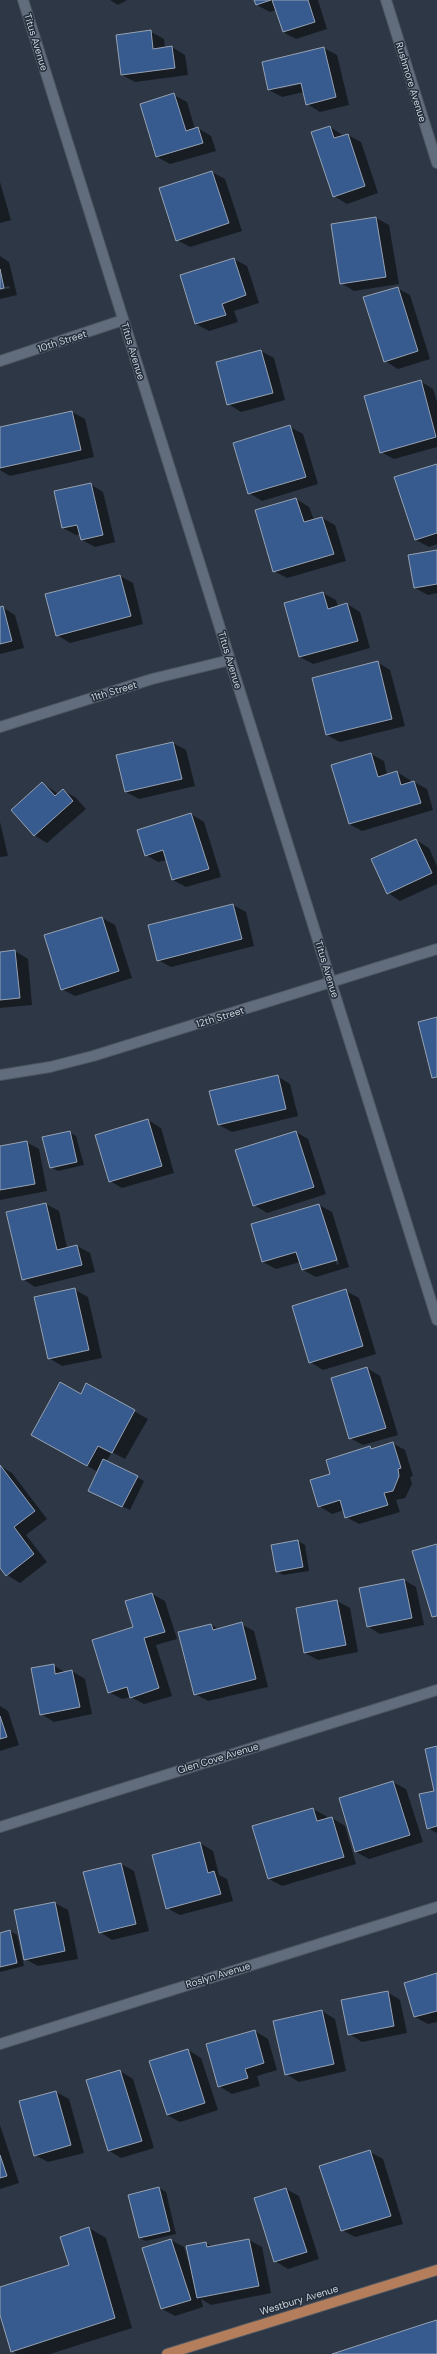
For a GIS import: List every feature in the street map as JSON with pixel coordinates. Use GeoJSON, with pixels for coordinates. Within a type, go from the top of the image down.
{"type":"FeatureCollection","features":[{"type":"Feature","properties":{"kind":"main road","name":"Westbury Avenue"},"geometry":{"type":"LineString","coordinates":[[168,2354],[437,2270]]}},
{"type":"Feature","properties":{"kind":"street","name":"Titus Avenue"},"geometry":{"type":"LineString","coordinates":[[23,0],[437,1320]]}},
{"type":"Feature","properties":{"kind":"street","name":"Rushmore Avenue"},"geometry":{"type":"LineString","coordinates":[[386,0],[437,163]]}},
{"type":"Feature","properties":{"kind":"street","name":"10th Street"},"geometry":{"type":"LineString","coordinates":[[0,361],[123,320]]}},
{"type":"Feature","properties":{"kind":"street","name":"11th Street"},"geometry":{"type":"LineString","coordinates":[[0,727],[152,679],[230,660]]}},
{"type":"Feature","properties":{"kind":"street","name":"12th Street"},"geometry":{"type":"LineString","coordinates":[[0,1075],[50,1067],[93,1056],[437,949]]}},
{"type":"Feature","properties":{"kind":"street","name":"Glen Cove Avenue"},"geometry":{"type":"LineString","coordinates":[[0,1827],[437,1690]]}},
{"type":"Feature","properties":{"kind":"street","name":"Roslyn Avenue"},"geometry":{"type":"LineString","coordinates":[[0,2044],[437,1907]]}},
{"type":"Feature","properties":{"kind":"building"},"geometry":{"type":"Polygon","coordinates":[[[254,0],[271,0],[256,5],[254,0]]]}},
{"type":"Feature","properties":{"kind":"building"},"geometry":{"type":"Polygon","coordinates":[[[272,0],[308,0],[315,22],[283,32],[272,0]]]}},
{"type":"Feature","properties":{"kind":"building"},"geometry":{"type":"Polygon","coordinates":[[[151,30],[153,49],[172,46],[175,68],[121,75],[116,35],[151,30]]]}},
{"type":"Feature","properties":{"kind":"building"},"geometry":{"type":"Polygon","coordinates":[[[324,47],[336,97],[306,105],[301,83],[268,90],[262,62],[324,47]]]}},
{"type":"Feature","properties":{"kind":"building"},"geometry":{"type":"Polygon","coordinates":[[[174,93],[186,131],[198,127],[203,143],[156,157],[140,104],[174,93]]]}},
{"type":"Feature","properties":{"kind":"building"},"geometry":{"type":"Polygon","coordinates":[[[330,126],[334,138],[348,134],[365,186],[333,197],[311,132],[330,126]]]}},
{"type":"Feature","properties":{"kind":"building"},"geometry":{"type":"Polygon","coordinates":[[[212,171],[229,223],[176,241],[159,188],[212,171]]]}},
{"type":"Feature","properties":{"kind":"building"},"geometry":{"type":"Polygon","coordinates":[[[376,217],[386,277],[340,284],[331,224],[376,217]]]}},
{"type":"Feature","properties":{"kind":"building"},"geometry":{"type":"Polygon","coordinates":[[[234,258],[246,295],[222,304],[226,315],[195,324],[180,275],[234,258]]]}},
{"type":"Feature","properties":{"kind":"building"},"geometry":{"type":"Polygon","coordinates":[[[0,269],[4,288],[0,289],[0,269]]]}},
{"type":"Feature","properties":{"kind":"building"},"geometry":{"type":"Polygon","coordinates":[[[398,287],[418,351],[384,362],[363,297],[398,287]]]}},
{"type":"Feature","properties":{"kind":"building"},"geometry":{"type":"Polygon","coordinates":[[[261,350],[273,393],[227,405],[216,362],[261,350]]]}},
{"type":"Feature","properties":{"kind":"building"},"geometry":{"type":"Polygon","coordinates":[[[421,380],[436,437],[380,453],[364,396],[421,380]]]}},
{"type":"Feature","properties":{"kind":"building"},"geometry":{"type":"Polygon","coordinates":[[[72,411],[81,450],[0,468],[0,427],[72,411]]]}},
{"type":"Feature","properties":{"kind":"building"},"geometry":{"type":"Polygon","coordinates":[[[290,425],[306,477],[248,494],[233,443],[290,425]]]}},
{"type":"Feature","properties":{"kind":"building"},"geometry":{"type":"Polygon","coordinates":[[[437,464],[437,533],[415,540],[394,477],[437,464]]]}},
{"type":"Feature","properties":{"kind":"building"},"geometry":{"type":"Polygon","coordinates":[[[91,483],[103,535],[81,540],[77,525],[62,528],[54,491],[91,483]]]}},
{"type":"Feature","properties":{"kind":"building"},"geometry":{"type":"Polygon","coordinates":[[[296,498],[304,522],[322,517],[334,554],[273,572],[255,510],[296,498]]]}},
{"type":"Feature","properties":{"kind":"building"},"geometry":{"type":"Polygon","coordinates":[[[437,550],[437,584],[414,588],[408,555],[437,550]]]}},
{"type":"Feature","properties":{"kind":"building"},"geometry":{"type":"Polygon","coordinates":[[[120,575],[131,616],[56,636],[45,594],[120,575]]]}},
{"type":"Feature","properties":{"kind":"building"},"geometry":{"type":"Polygon","coordinates":[[[323,592],[328,609],[347,603],[358,641],[299,657],[284,603],[323,592]]]}},
{"type":"Feature","properties":{"kind":"building"},"geometry":{"type":"Polygon","coordinates":[[[3,606],[12,641],[0,644],[0,607],[3,606]]]}},
{"type":"Feature","properties":{"kind":"building"},"geometry":{"type":"Polygon","coordinates":[[[378,661],[392,719],[326,735],[312,678],[378,661]]]}},
{"type":"Feature","properties":{"kind":"building"},"geometry":{"type":"Polygon","coordinates":[[[173,742],[182,779],[125,792],[116,755],[173,742]]]}},
{"type":"Feature","properties":{"kind":"building"},"geometry":{"type":"Polygon","coordinates":[[[371,753],[378,777],[397,771],[401,785],[414,781],[421,803],[349,824],[331,765],[371,753]]]}},
{"type":"Feature","properties":{"kind":"building"},"geometry":{"type":"Polygon","coordinates":[[[42,782],[55,796],[63,789],[73,801],[34,836],[11,810],[42,782]]]}},
{"type":"Feature","properties":{"kind":"building"},"geometry":{"type":"Polygon","coordinates":[[[191,813],[209,869],[172,880],[163,850],[145,856],[137,830],[191,813]]]}},
{"type":"Feature","properties":{"kind":"building"},"geometry":{"type":"Polygon","coordinates":[[[416,839],[432,873],[387,894],[371,859],[416,839]]]}},
{"type":"Feature","properties":{"kind":"building"},"geometry":{"type":"Polygon","coordinates":[[[233,904],[242,939],[157,961],[148,925],[233,904]]]}},
{"type":"Feature","properties":{"kind":"building"},"geometry":{"type":"Polygon","coordinates":[[[102,917],[119,971],[61,990],[44,935],[102,917]]]}},
{"type":"Feature","properties":{"kind":"building"},"geometry":{"type":"Polygon","coordinates":[[[15,950],[20,998],[0,1000],[0,952],[15,950]]]}},
{"type":"Feature","properties":{"kind":"building"},"geometry":{"type":"Polygon","coordinates":[[[437,1017],[437,1077],[432,1078],[418,1022],[437,1017]]]}},
{"type":"Feature","properties":{"kind":"building"},"geometry":{"type":"Polygon","coordinates":[[[278,1075],[286,1109],[218,1125],[209,1091],[278,1075]]]}},
{"type":"Feature","properties":{"kind":"building"},"geometry":{"type":"Polygon","coordinates":[[[148,1119],[162,1166],[109,1182],[95,1135],[148,1119]]]}},
{"type":"Feature","properties":{"kind":"building"},"geometry":{"type":"Polygon","coordinates":[[[70,1131],[77,1162],[50,1168],[42,1137],[70,1131]]]}},
{"type":"Feature","properties":{"kind":"building"},"geometry":{"type":"Polygon","coordinates":[[[296,1131],[314,1187],[253,1206],[235,1150],[296,1131]]]}},
{"type":"Feature","properties":{"kind":"building"},"geometry":{"type":"Polygon","coordinates":[[[27,1141],[35,1184],[0,1190],[0,1146],[27,1141]]]}},
{"type":"Feature","properties":{"kind":"building"},"geometry":{"type":"Polygon","coordinates":[[[46,1203],[57,1250],[77,1245],[82,1265],[22,1280],[6,1212],[46,1203]]]}},
{"type":"Feature","properties":{"kind":"building"},"geometry":{"type":"Polygon","coordinates":[[[319,1204],[337,1260],[302,1270],[296,1252],[262,1262],[251,1224],[319,1204]]]}},
{"type":"Feature","properties":{"kind":"building"},"geometry":{"type":"Polygon","coordinates":[[[75,1288],[89,1350],[48,1359],[34,1297],[75,1288]]]}},
{"type":"Feature","properties":{"kind":"building"},"geometry":{"type":"Polygon","coordinates":[[[346,1289],[363,1346],[309,1363],[292,1306],[346,1289]]]}},
{"type":"Feature","properties":{"kind":"building"},"geometry":{"type":"Polygon","coordinates":[[[367,1367],[386,1428],[349,1439],[331,1378],[367,1367]]]}},
{"type":"Feature","properties":{"kind":"building"},"geometry":{"type":"Polygon","coordinates":[[[60,1382],[81,1394],[86,1383],[135,1410],[112,1453],[98,1446],[87,1466],[31,1435],[60,1382]]]}},
{"type":"Feature","properties":{"kind":"building"},"geometry":{"type":"Polygon","coordinates":[[[393,1442],[401,1468],[398,1469],[399,1476],[393,1491],[384,1493],[388,1505],[345,1518],[340,1500],[318,1507],[310,1480],[330,1474],[326,1460],[370,1446],[371,1449],[393,1442]]]}},
{"type":"Feature","properties":{"kind":"building"},"geometry":{"type":"Polygon","coordinates":[[[103,1459],[138,1476],[122,1507],[88,1491],[103,1459]]]}},
{"type":"Feature","properties":{"kind":"building"},"geometry":{"type":"Polygon","coordinates":[[[0,1465],[35,1511],[14,1527],[34,1554],[6,1576],[0,1568],[0,1465]]]}},
{"type":"Feature","properties":{"kind":"building"},"geometry":{"type":"Polygon","coordinates":[[[298,1540],[303,1567],[276,1572],[271,1545],[298,1540]]]}},
{"type":"Feature","properties":{"kind":"building"},"geometry":{"type":"Polygon","coordinates":[[[437,1544],[437,1616],[432,1617],[412,1551],[437,1544]]]}},
{"type":"Feature","properties":{"kind":"building"},"geometry":{"type":"Polygon","coordinates":[[[404,1579],[412,1618],[367,1627],[359,1588],[404,1579]]]}},
{"type":"Feature","properties":{"kind":"building"},"geometry":{"type":"Polygon","coordinates":[[[152,1593],[165,1632],[144,1638],[159,1688],[130,1698],[127,1687],[108,1693],[92,1640],[133,1627],[125,1601],[152,1593]]]}},
{"type":"Feature","properties":{"kind":"building"},"geometry":{"type":"Polygon","coordinates":[[[337,1600],[346,1645],[304,1653],[296,1608],[337,1600]]]}},
{"type":"Feature","properties":{"kind":"building"},"geometry":{"type":"Polygon","coordinates":[[[242,1622],[256,1679],[194,1695],[178,1632],[211,1624],[213,1630],[242,1622]]]}},
{"type":"Feature","properties":{"kind":"building"},"geometry":{"type":"Polygon","coordinates":[[[54,1664],[55,1674],[72,1670],[80,1707],[40,1715],[31,1668],[54,1664]]]}},
{"type":"Feature","properties":{"kind":"building"},"geometry":{"type":"Polygon","coordinates":[[[0,1716],[7,1737],[0,1739],[0,1716]]]}},
{"type":"Feature","properties":{"kind":"building"},"geometry":{"type":"Polygon","coordinates":[[[437,1746],[437,1826],[427,1829],[419,1794],[434,1791],[425,1749],[437,1746]]]}},
{"type":"Feature","properties":{"kind":"building"},"geometry":{"type":"Polygon","coordinates":[[[393,1781],[410,1835],[355,1852],[339,1798],[393,1781]]]}},
{"type":"Feature","properties":{"kind":"building"},"geometry":{"type":"Polygon","coordinates":[[[313,1808],[317,1821],[332,1817],[344,1857],[268,1879],[252,1826],[313,1808]]]}},
{"type":"Feature","properties":{"kind":"building"},"geometry":{"type":"Polygon","coordinates":[[[200,1842],[208,1873],[214,1871],[221,1894],[166,1909],[152,1855],[200,1842]]]}},
{"type":"Feature","properties":{"kind":"building"},"geometry":{"type":"Polygon","coordinates":[[[121,1863],[136,1924],[99,1933],[83,1872],[121,1863]]]}},
{"type":"Feature","properties":{"kind":"building"},"geometry":{"type":"Polygon","coordinates":[[[55,1902],[65,1951],[24,1960],[14,1910],[55,1902]]]}},
{"type":"Feature","properties":{"kind":"building"},"geometry":{"type":"Polygon","coordinates":[[[10,1930],[17,1963],[0,1967],[0,1933],[10,1930]]]}},
{"type":"Feature","properties":{"kind":"building"},"geometry":{"type":"Polygon","coordinates":[[[437,1973],[437,2011],[414,2017],[404,1983],[437,1973]]]}},
{"type":"Feature","properties":{"kind":"building"},"geometry":{"type":"Polygon","coordinates":[[[388,1991],[394,2026],[348,2035],[341,2000],[388,1991]]]}},
{"type":"Feature","properties":{"kind":"building"},"geometry":{"type":"Polygon","coordinates":[[[322,2010],[334,2064],[285,2075],[273,2021],[322,2010]]]}},
{"type":"Feature","properties":{"kind":"building"},"geometry":{"type":"Polygon","coordinates":[[[255,2030],[264,2063],[245,2069],[248,2078],[218,2087],[206,2044],[255,2030]]]}},
{"type":"Feature","properties":{"kind":"building"},"geometry":{"type":"Polygon","coordinates":[[[188,2049],[205,2103],[167,2115],[149,2061],[188,2049]]]}},
{"type":"Feature","properties":{"kind":"building"},"geometry":{"type":"Polygon","coordinates":[[[120,2070],[142,2141],[108,2151],[86,2080],[120,2070]]]}},
{"type":"Feature","properties":{"kind":"building"},"geometry":{"type":"Polygon","coordinates":[[[56,2091],[71,2145],[34,2156],[19,2101],[56,2091]]]}},
{"type":"Feature","properties":{"kind":"building"},"geometry":{"type":"Polygon","coordinates":[[[370,2150],[391,2216],[341,2231],[319,2166],[370,2150]]]}},
{"type":"Feature","properties":{"kind":"building"},"geometry":{"type":"Polygon","coordinates":[[[0,2155],[7,2176],[0,2178],[0,2155]]]}},
{"type":"Feature","properties":{"kind":"building"},"geometry":{"type":"Polygon","coordinates":[[[159,2187],[170,2231],[139,2238],[128,2195],[159,2187]]]}},
{"type":"Feature","properties":{"kind":"building"},"geometry":{"type":"Polygon","coordinates":[[[286,2188],[307,2252],[274,2262],[254,2198],[286,2188]]]}},
{"type":"Feature","properties":{"kind":"building"},"geometry":{"type":"Polygon","coordinates":[[[89,2227],[115,2318],[11,2352],[0,2315],[0,2287],[69,2265],[60,2237],[89,2227]]]}},
{"type":"Feature","properties":{"kind":"building"},"geometry":{"type":"Polygon","coordinates":[[[171,2239],[191,2300],[161,2309],[142,2248],[171,2239]]]}},
{"type":"Feature","properties":{"kind":"building"},"geometry":{"type":"Polygon","coordinates":[[[249,2239],[259,2286],[197,2298],[186,2246],[206,2242],[207,2247],[249,2239]]]}},
{"type":"Feature","properties":{"kind":"building"},"geometry":{"type":"Polygon","coordinates":[[[437,2320],[437,2354],[332,2354],[427,2323],[437,2320]]]}}]}
